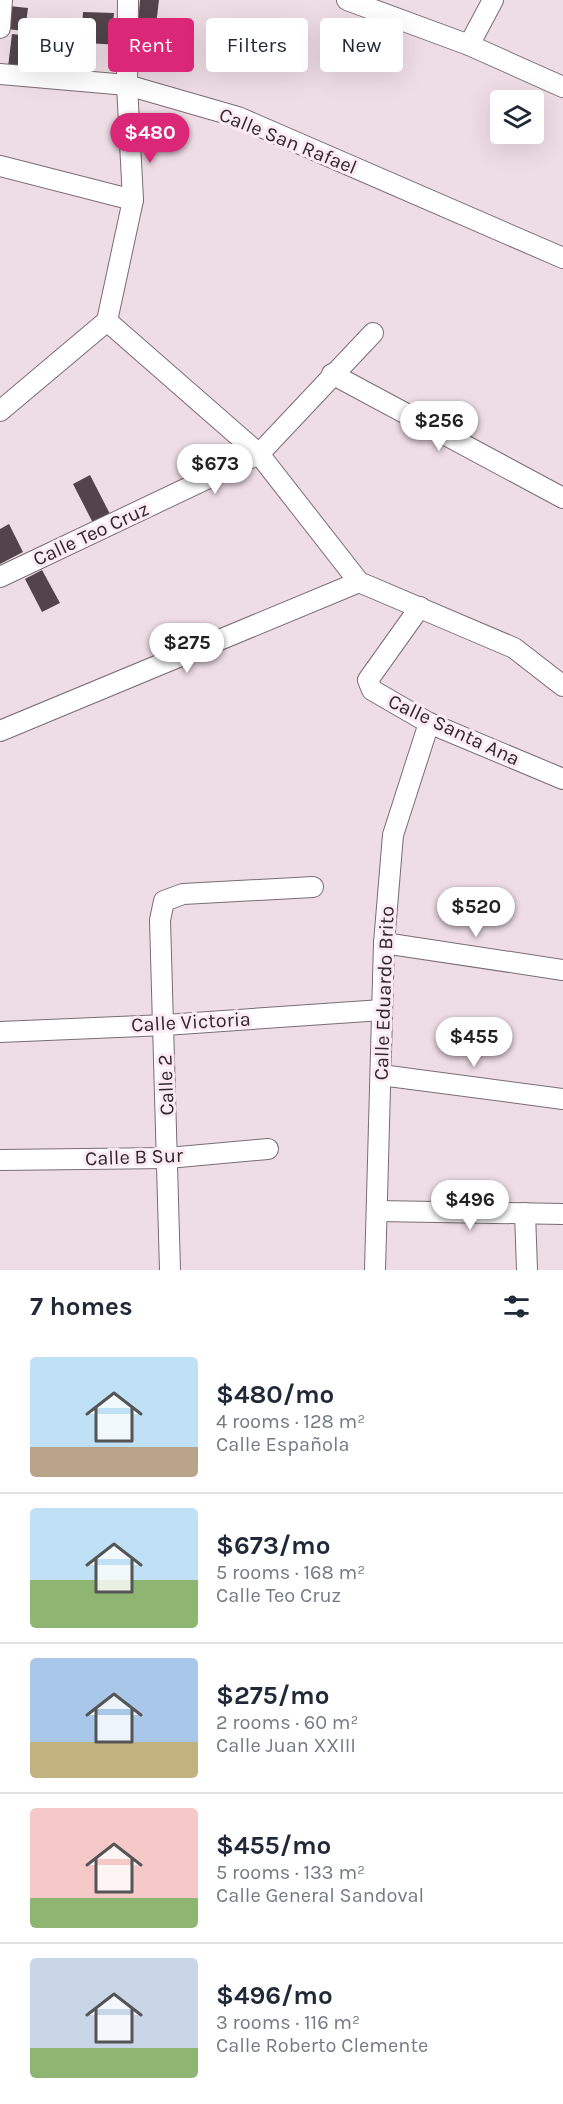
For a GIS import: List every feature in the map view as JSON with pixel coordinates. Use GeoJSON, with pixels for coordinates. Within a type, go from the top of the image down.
{"type":"FeatureCollection","features":[{"type":"Feature","properties":{"kind":"street"},"geometry":{"type":"LineString","coordinates":[[0,28],[2,0]]}},
{"type":"Feature","properties":{"kind":"street"},"geometry":{"type":"LineString","coordinates":[[0,411],[107,321],[133,200],[127,86],[128,0]]}},
{"type":"Feature","properties":{"kind":"street"},"geometry":{"type":"LineString","coordinates":[[347,0],[468,45],[563,87]]}},
{"type":"Feature","properties":{"kind":"street"},"geometry":{"type":"LineString","coordinates":[[468,45],[493,0]]}},
{"type":"Feature","properties":{"kind":"street","name":"Calle San Rafael"},"geometry":{"type":"LineString","coordinates":[[0,74],[127,86],[238,117],[563,258]]}},
{"type":"Feature","properties":{"kind":"street"},"geometry":{"type":"LineString","coordinates":[[0,166],[133,200]]}},
{"type":"Feature","properties":{"kind":"street"},"geometry":{"type":"LineString","coordinates":[[107,321],[259,454],[359,582],[514,648],[563,686]]}},
{"type":"Feature","properties":{"kind":"street","name":"Calle Teo Cruz"},"geometry":{"type":"LineString","coordinates":[[0,577],[259,454],[373,333]]}},
{"type":"Feature","properties":{"kind":"street"},"geometry":{"type":"LineString","coordinates":[[332,374],[563,498]]}},
{"type":"Feature","properties":{"kind":"street"},"geometry":{"type":"LineString","coordinates":[[0,731],[359,582]]}},
{"type":"Feature","properties":{"kind":"street","name":"Calle Santa Ana"},"geometry":{"type":"LineString","coordinates":[[420,608],[368,680],[372,690],[429,723],[563,779]]}},
{"type":"Feature","properties":{"kind":"street","name":"Calle Eduardo Brito"},"geometry":{"type":"LineString","coordinates":[[375,1270],[384,943],[393,835],[429,723]]}},
{"type":"Feature","properties":{"kind":"street","name":"Calle 2"},"geometry":{"type":"LineString","coordinates":[[170,1270],[165,1025],[160,920],[164,901],[183,894],[312,887]]}},
{"type":"Feature","properties":{"kind":"street"},"geometry":{"type":"LineString","coordinates":[[384,943],[563,970]]}},
{"type":"Feature","properties":{"kind":"street","name":"Calle Victoria"},"geometry":{"type":"LineString","coordinates":[[0,1032],[165,1025],[382,1010]]}},
{"type":"Feature","properties":{"kind":"street"},"geometry":{"type":"LineString","coordinates":[[381,1075],[563,1098]]}},
{"type":"Feature","properties":{"kind":"street","name":"Calle B Sur"},"geometry":{"type":"LineString","coordinates":[[0,1160],[168,1158],[268,1149]]}},
{"type":"Feature","properties":{"kind":"street"},"geometry":{"type":"LineString","coordinates":[[377,1211],[563,1214]]}},
{"type":"Feature","properties":{"kind":"street"},"geometry":{"type":"LineString","coordinates":[[525,1213],[527,1270]]}},
{"type":"Feature","properties":{"kind":"building"},"geometry":{"type":"Polygon","coordinates":[[[140,0],[159,0],[157,18],[138,18],[140,0]]]}},
{"type":"Feature","properties":{"kind":"building"},"geometry":{"type":"Polygon","coordinates":[[[9,6],[28,8],[27,18],[18,18],[18,30],[7,29],[9,6]]]}},
{"type":"Feature","properties":{"kind":"building"},"geometry":{"type":"Polygon","coordinates":[[[83,12],[114,13],[113,18],[108,18],[108,44],[96,44],[96,18],[83,18],[83,12]]]}},
{"type":"Feature","properties":{"kind":"building"},"geometry":{"type":"Polygon","coordinates":[[[12,34],[18,35],[18,68],[8,67],[12,34]]]}},
{"type":"Feature","properties":{"kind":"building"},"geometry":{"type":"Polygon","coordinates":[[[90,475],[110,514],[93,523],[73,484],[90,475]]]}},
{"type":"Feature","properties":{"kind":"building"},"geometry":{"type":"Polygon","coordinates":[[[9,524],[23,552],[0,564],[0,529],[9,524]]]}},
{"type":"Feature","properties":{"kind":"building"},"geometry":{"type":"Polygon","coordinates":[[[42,570],[60,603],[42,612],[25,579],[42,570]]]}}]}
